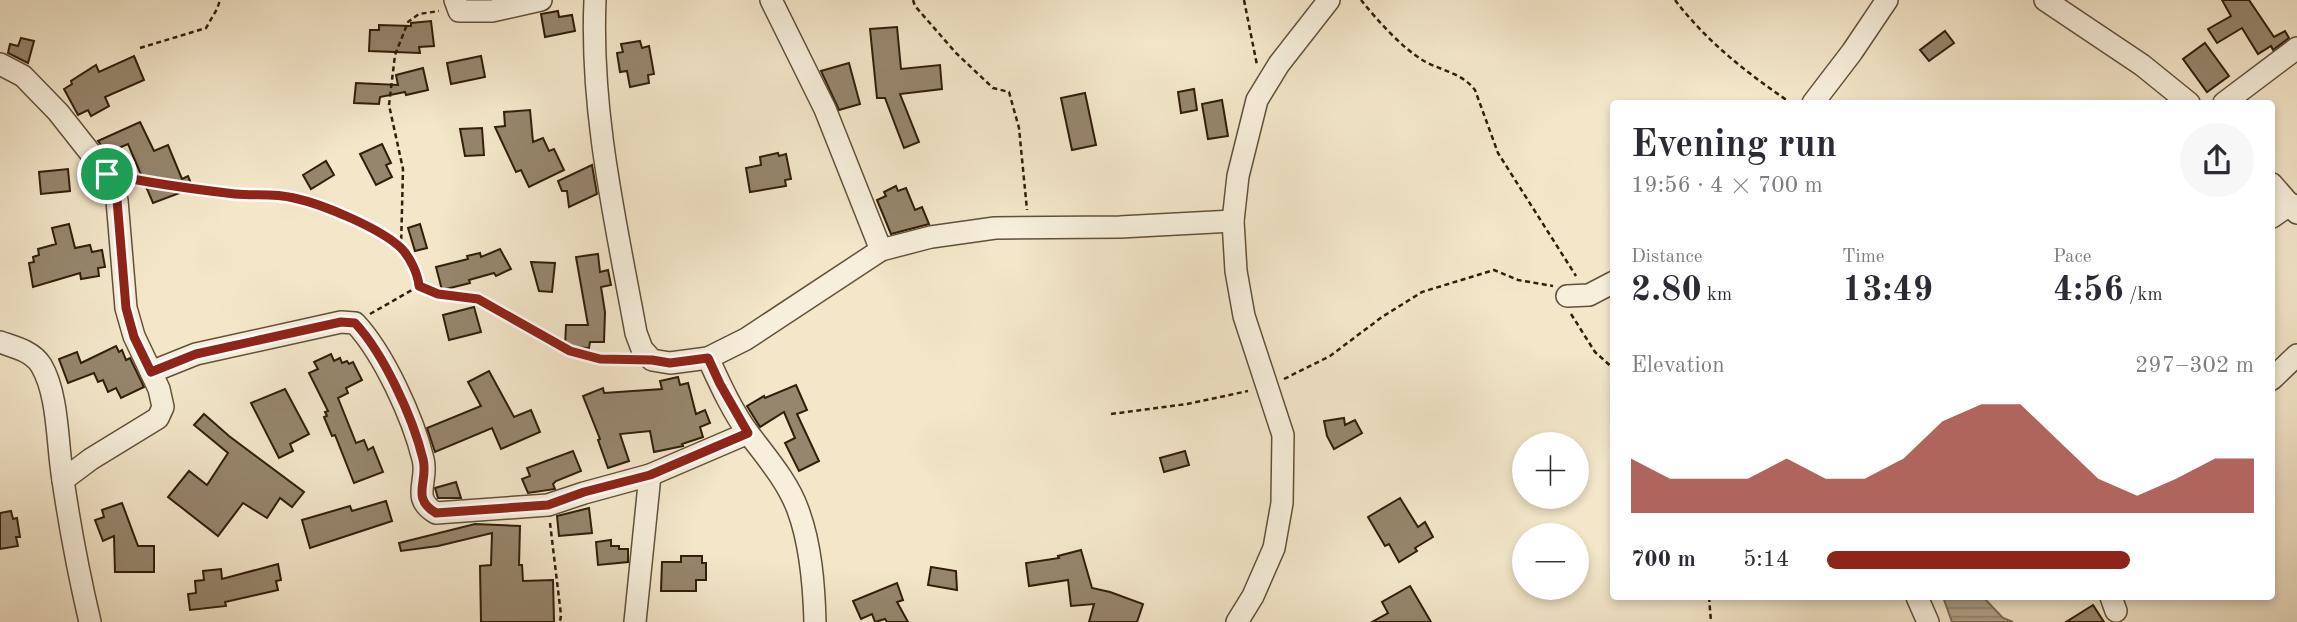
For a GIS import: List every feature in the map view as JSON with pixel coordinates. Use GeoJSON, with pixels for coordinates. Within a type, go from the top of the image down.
{"type":"FeatureCollection","features":[{"type":"Feature","properties":{"kind":"street"},"geometry":{"type":"LineString","coordinates":[[455,4],[460,11],[484,12],[541,0]]}},
{"type":"Feature","properties":{"kind":"street"},"geometry":{"type":"LineString","coordinates":[[595,0],[596,79],[604,159],[636,333],[642,349],[652,360],[670,363],[708,358],[746,339],[881,250],[932,237],[995,228],[1233,221]]}},
{"type":"Feature","properties":{"kind":"street"},"geometry":{"type":"LineString","coordinates":[[771,0],[825,109],[881,250]]}},
{"type":"Feature","properties":{"kind":"street"},"geometry":{"type":"LineString","coordinates":[[1237,622],[1253,596],[1274,548],[1282,503],[1283,435],[1244,316],[1236,271],[1233,221],[1238,176],[1257,100],[1279,64],[1329,0]]}},
{"type":"Feature","properties":{"kind":"street"},"geometry":{"type":"LineString","coordinates":[[1815,100],[1887,0]]}},
{"type":"Feature","properties":{"kind":"street"},"geometry":{"type":"LineString","coordinates":[[2045,0],[2142,65],[2185,100]]}},
{"type":"Feature","properties":{"kind":"street"},"geometry":{"type":"LineString","coordinates":[[2228,100],[2297,48]]}},
{"type":"Feature","properties":{"kind":"street"},"geometry":{"type":"LineString","coordinates":[[0,64],[23,76],[32,85],[66,121],[107,174],[117,200],[126,308],[134,337],[159,389],[163,408],[158,418],[63,480]]}},
{"type":"Feature","properties":{"kind":"street"},"geometry":{"type":"LineString","coordinates":[[2275,187],[2294,208],[2275,216]]}},
{"type":"Feature","properties":{"kind":"street"},"geometry":{"type":"LineString","coordinates":[[1567,296],[1589,295],[1610,284]]}},
{"type":"Feature","properties":{"kind":"street"},"geometry":{"type":"LineString","coordinates":[[151,372],[196,354],[341,322],[355,323],[381,359],[421,450],[425,467],[421,497],[427,508],[436,513],[548,505],[584,492],[650,475],[748,433]]}},
{"type":"Feature","properties":{"kind":"street"},"geometry":{"type":"LineString","coordinates":[[0,342],[23,350],[39,362],[47,377],[80,579],[90,622]]}},
{"type":"Feature","properties":{"kind":"street"},"geometry":{"type":"LineString","coordinates":[[2275,376],[2297,355]]}},
{"type":"Feature","properties":{"kind":"street"},"geometry":{"type":"LineString","coordinates":[[708,358],[748,433],[766,454],[798,509],[808,547],[815,622]]}},
{"type":"Feature","properties":{"kind":"street"},"geometry":{"type":"LineString","coordinates":[[635,622],[650,475]]}},
{"type":"Feature","properties":{"kind":"street"},"geometry":{"type":"LineString","coordinates":[[1918,600],[1928,622]]}},
{"type":"Feature","properties":{"kind":"path"},"geometry":{"type":"LineString","coordinates":[[140,48],[206,28],[220,0]]}},
{"type":"Feature","properties":{"kind":"path"},"geometry":{"type":"LineString","coordinates":[[913,0],[915,6],[942,37],[993,88],[1009,92],[1019,128],[1029,227]]}},
{"type":"Feature","properties":{"kind":"path"},"geometry":{"type":"LineString","coordinates":[[1244,0],[1257,64],[1257,100]]}},
{"type":"Feature","properties":{"kind":"path"},"geometry":{"type":"LineString","coordinates":[[1361,0],[1376,19],[1416,55],[1468,81],[1475,90],[1498,153],[1589,295]]}},
{"type":"Feature","properties":{"kind":"path"},"geometry":{"type":"LineString","coordinates":[[1675,0],[1693,24],[1739,65],[1787,100]]}},
{"type":"Feature","properties":{"kind":"path"},"geometry":{"type":"LineString","coordinates":[[401,248],[404,169],[389,106],[394,55],[408,22],[419,14],[455,4]]}},
{"type":"Feature","properties":{"kind":"path"},"geometry":{"type":"LineString","coordinates":[[107,174],[239,194],[271,193],[329,209],[401,248],[414,267],[419,286]]}},
{"type":"Feature","properties":{"kind":"path"},"geometry":{"type":"LineString","coordinates":[[1111,414],[1187,404],[1268,387],[1330,356],[1382,317],[1422,292],[1494,270],[1530,284],[1561,287],[1578,328],[1595,352],[1610,365]]}},
{"type":"Feature","properties":{"kind":"path"},"geometry":{"type":"LineString","coordinates":[[419,286],[438,294],[478,299],[570,351],[600,359],[652,360]]}},
{"type":"Feature","properties":{"kind":"path"},"geometry":{"type":"LineString","coordinates":[[355,323],[419,286]]}},
{"type":"Feature","properties":{"kind":"path"},"geometry":{"type":"LineString","coordinates":[[548,505],[557,576],[559,622]]}},
{"type":"Feature","properties":{"kind":"path"},"geometry":{"type":"LineString","coordinates":[[1709,600],[1711,622]]}},
{"type":"Feature","properties":{"kind":"shaded area"},"geometry":{"type":"Polygon","coordinates":[[[1944,600],[1986,600],[2003,618],[2013,622],[1952,622],[1944,600]]]}},
{"type":"Feature","properties":{"kind":"building"},"geometry":{"type":"Polygon","coordinates":[[[2222,0],[2249,0],[2274,37],[2285,31],[2289,38],[2273,50],[2271,46],[2258,54],[2242,28],[2217,43],[2208,29],[2231,16],[2222,0]]]}},
{"type":"Feature","properties":{"kind":"building"},"geometry":{"type":"Polygon","coordinates":[[[558,11],[559,17],[572,15],[575,31],[545,37],[541,14],[558,11]]]}},
{"type":"Feature","properties":{"kind":"building"},"geometry":{"type":"Polygon","coordinates":[[[431,21],[434,46],[419,47],[420,53],[369,51],[370,30],[379,30],[379,25],[411,26],[411,23],[431,21]]]}},
{"type":"Feature","properties":{"kind":"building"},"geometry":{"type":"Polygon","coordinates":[[[897,27],[901,69],[940,65],[942,89],[900,94],[919,142],[904,148],[885,98],[877,98],[870,29],[897,27]]]}},
{"type":"Feature","properties":{"kind":"building"},"geometry":{"type":"Polygon","coordinates":[[[1945,31],[1954,43],[1929,61],[1920,50],[1945,31]]]}},
{"type":"Feature","properties":{"kind":"building"},"geometry":{"type":"Polygon","coordinates":[[[21,38],[34,41],[28,63],[8,53],[10,44],[18,46],[21,38]]]}},
{"type":"Feature","properties":{"kind":"building"},"geometry":{"type":"Polygon","coordinates":[[[640,41],[642,48],[649,46],[654,74],[648,75],[649,83],[630,87],[627,71],[620,72],[617,53],[623,52],[621,44],[640,41]]]}},
{"type":"Feature","properties":{"kind":"building"},"geometry":{"type":"Polygon","coordinates":[[[2205,43],[2229,76],[2207,92],[2183,59],[2205,43]]]}},
{"type":"Feature","properties":{"kind":"building"},"geometry":{"type":"Polygon","coordinates":[[[134,56],[144,80],[105,97],[109,106],[91,116],[88,110],[78,115],[64,89],[72,84],[71,81],[96,65],[99,72],[134,56]]]}},
{"type":"Feature","properties":{"kind":"building"},"geometry":{"type":"Polygon","coordinates":[[[481,56],[485,77],[451,84],[447,63],[481,56]]]}},
{"type":"Feature","properties":{"kind":"building"},"geometry":{"type":"Polygon","coordinates":[[[849,63],[860,104],[839,110],[821,71],[849,63]]]}},
{"type":"Feature","properties":{"kind":"building"},"geometry":{"type":"Polygon","coordinates":[[[423,68],[428,90],[380,97],[379,104],[354,103],[356,83],[398,85],[396,75],[423,68]]]}},
{"type":"Feature","properties":{"kind":"building"},"geometry":{"type":"Polygon","coordinates":[[[1194,89],[1197,110],[1181,113],[1178,92],[1194,89]]]}},
{"type":"Feature","properties":{"kind":"building"},"geometry":{"type":"Polygon","coordinates":[[[1085,93],[1096,145],[1072,150],[1061,98],[1085,93]]]}},
{"type":"Feature","properties":{"kind":"building"},"geometry":{"type":"Polygon","coordinates":[[[1222,100],[1228,136],[1208,139],[1202,104],[1222,100]]]}},
{"type":"Feature","properties":{"kind":"building"},"geometry":{"type":"Polygon","coordinates":[[[530,110],[533,142],[543,138],[549,151],[554,149],[564,170],[529,187],[521,170],[516,172],[495,127],[505,126],[504,112],[530,110]]]}},
{"type":"Feature","properties":{"kind":"building"},"geometry":{"type":"Polygon","coordinates":[[[140,122],[154,151],[168,145],[182,179],[188,176],[193,188],[153,203],[128,144],[107,153],[98,141],[140,122]]]}},
{"type":"Feature","properties":{"kind":"building"},"geometry":{"type":"Polygon","coordinates":[[[482,128],[484,155],[465,156],[460,129],[482,128]]]}},
{"type":"Feature","properties":{"kind":"building"},"geometry":{"type":"Polygon","coordinates":[[[382,144],[391,163],[386,165],[392,177],[376,185],[360,154],[382,144]]]}},
{"type":"Feature","properties":{"kind":"building"},"geometry":{"type":"Polygon","coordinates":[[[778,153],[779,156],[786,154],[791,179],[785,180],[786,186],[750,192],[746,168],[761,165],[760,157],[778,153]]]}},
{"type":"Feature","properties":{"kind":"building"},"geometry":{"type":"Polygon","coordinates":[[[326,161],[334,175],[311,189],[303,175],[326,161]]]}},
{"type":"Feature","properties":{"kind":"building"},"geometry":{"type":"Polygon","coordinates":[[[592,165],[597,194],[569,207],[567,191],[562,191],[558,181],[592,165]]]}},
{"type":"Feature","properties":{"kind":"building"},"geometry":{"type":"Polygon","coordinates":[[[68,169],[70,191],[41,194],[39,172],[68,169]]]}},
{"type":"Feature","properties":{"kind":"building"},"geometry":{"type":"Polygon","coordinates":[[[896,186],[898,191],[906,188],[915,210],[922,207],[929,224],[891,234],[877,200],[886,196],[884,192],[896,186]]]}},
{"type":"Feature","properties":{"kind":"building"},"geometry":{"type":"Polygon","coordinates":[[[69,224],[75,248],[90,245],[92,252],[102,250],[105,267],[98,268],[99,276],[81,279],[80,273],[33,287],[29,263],[34,262],[33,257],[39,255],[38,249],[56,244],[52,228],[69,224]]]}},
{"type":"Feature","properties":{"kind":"building"},"geometry":{"type":"Polygon","coordinates":[[[420,224],[427,248],[415,251],[408,228],[420,224]]]}},
{"type":"Feature","properties":{"kind":"building"},"geometry":{"type":"Polygon","coordinates":[[[500,249],[511,269],[496,276],[494,273],[442,290],[436,267],[480,253],[481,257],[500,249]]]}},
{"type":"Feature","properties":{"kind":"building"},"geometry":{"type":"Polygon","coordinates":[[[598,254],[600,272],[608,270],[611,285],[601,287],[605,312],[604,342],[590,342],[589,348],[565,347],[566,325],[588,325],[576,257],[598,254]]]}},
{"type":"Feature","properties":{"kind":"building"},"geometry":{"type":"Polygon","coordinates":[[[531,262],[555,263],[552,292],[539,291],[531,262]]]}},
{"type":"Feature","properties":{"kind":"building"},"geometry":{"type":"Polygon","coordinates":[[[474,307],[481,332],[449,340],[443,315],[474,307]]]}},
{"type":"Feature","properties":{"kind":"building"},"geometry":{"type":"Polygon","coordinates":[[[116,346],[119,352],[122,350],[126,360],[130,358],[144,387],[121,398],[116,388],[108,392],[103,380],[98,382],[94,373],[68,383],[59,359],[77,352],[81,363],[116,346]]]}},
{"type":"Feature","properties":{"kind":"building"},"geometry":{"type":"Polygon","coordinates":[[[331,354],[334,361],[340,358],[342,363],[353,362],[362,380],[346,388],[348,393],[338,398],[356,443],[364,440],[368,450],[373,447],[383,472],[354,483],[335,435],[332,436],[324,417],[328,411],[309,373],[318,369],[314,362],[331,354]]]}},
{"type":"Feature","properties":{"kind":"building"},"geometry":{"type":"Polygon","coordinates":[[[489,371],[514,417],[531,410],[540,432],[501,449],[492,428],[435,452],[427,428],[481,406],[468,382],[489,371]]]}},
{"type":"Feature","properties":{"kind":"building"},"geometry":{"type":"Polygon","coordinates":[[[678,377],[680,385],[688,383],[696,414],[705,410],[710,423],[700,427],[703,437],[682,444],[683,446],[654,452],[650,431],[620,434],[629,461],[608,468],[583,396],[603,388],[604,393],[662,389],[660,381],[678,377]]]}},
{"type":"Feature","properties":{"kind":"building"},"geometry":{"type":"Polygon","coordinates":[[[796,385],[807,410],[797,414],[819,461],[799,471],[785,443],[795,438],[784,412],[760,427],[747,406],[764,396],[765,398],[796,385]]]}},
{"type":"Feature","properties":{"kind":"building"},"geometry":{"type":"Polygon","coordinates":[[[285,389],[309,434],[290,444],[293,451],[279,458],[251,403],[285,389]]]}},
{"type":"Feature","properties":{"kind":"building"},"geometry":{"type":"Polygon","coordinates":[[[204,414],[304,492],[292,507],[280,498],[267,518],[243,503],[218,536],[168,497],[189,471],[207,485],[228,453],[194,425],[204,414]]]}},
{"type":"Feature","properties":{"kind":"building"},"geometry":{"type":"Polygon","coordinates":[[[1344,418],[1345,425],[1355,420],[1362,433],[1334,449],[1327,436],[1324,421],[1344,418]]]}},
{"type":"Feature","properties":{"kind":"building"},"geometry":{"type":"Polygon","coordinates":[[[573,451],[581,471],[556,481],[553,484],[555,489],[528,493],[522,479],[530,476],[527,468],[573,451]]]}},
{"type":"Feature","properties":{"kind":"building"},"geometry":{"type":"Polygon","coordinates":[[[1185,451],[1189,465],[1164,472],[1160,458],[1185,451]]]}},
{"type":"Feature","properties":{"kind":"building"},"geometry":{"type":"Polygon","coordinates":[[[456,482],[461,498],[438,498],[435,488],[456,482]]]}},
{"type":"Feature","properties":{"kind":"building"},"geometry":{"type":"Polygon","coordinates":[[[1400,498],[1418,527],[1425,522],[1433,537],[1399,562],[1389,544],[1385,546],[1368,517],[1400,498]]]}},
{"type":"Feature","properties":{"kind":"building"},"geometry":{"type":"Polygon","coordinates":[[[386,501],[392,521],[310,548],[302,520],[350,506],[352,511],[386,501]]]}},
{"type":"Feature","properties":{"kind":"building"},"geometry":{"type":"Polygon","coordinates":[[[122,503],[138,546],[154,546],[154,572],[115,572],[114,536],[103,541],[95,520],[104,517],[102,510],[122,503]]]}},
{"type":"Feature","properties":{"kind":"building"},"geometry":{"type":"Polygon","coordinates":[[[589,508],[592,533],[559,536],[557,516],[589,508]]]}},
{"type":"Feature","properties":{"kind":"building"},"geometry":{"type":"Polygon","coordinates":[[[11,511],[13,519],[17,518],[20,537],[16,537],[18,546],[0,549],[0,513],[11,511]]]}},
{"type":"Feature","properties":{"kind":"building"},"geometry":{"type":"Polygon","coordinates":[[[475,524],[520,526],[519,565],[522,565],[523,581],[553,580],[554,622],[481,622],[480,566],[491,565],[492,533],[438,546],[401,551],[399,543],[475,524]]]}},
{"type":"Feature","properties":{"kind":"building"},"geometry":{"type":"Polygon","coordinates":[[[611,540],[611,546],[628,549],[628,562],[598,565],[596,542],[611,540]]]}},
{"type":"Feature","properties":{"kind":"building"},"geometry":{"type":"Polygon","coordinates":[[[1081,550],[1092,588],[1143,604],[1137,622],[1089,622],[1094,604],[1071,606],[1068,580],[1029,586],[1026,563],[1059,558],[1058,556],[1081,550]]]}},
{"type":"Feature","properties":{"kind":"building"},"geometry":{"type":"Polygon","coordinates":[[[681,556],[702,556],[702,563],[706,563],[706,580],[696,580],[696,591],[661,591],[662,562],[681,562],[681,556]]]}},
{"type":"Feature","properties":{"kind":"building"},"geometry":{"type":"Polygon","coordinates":[[[278,564],[281,580],[276,581],[278,590],[225,602],[226,606],[190,610],[188,594],[196,593],[195,581],[204,580],[203,571],[221,569],[222,579],[278,564]]]}},
{"type":"Feature","properties":{"kind":"building"},"geometry":{"type":"Polygon","coordinates":[[[931,567],[956,571],[957,590],[928,585],[931,567]]]}},
{"type":"Feature","properties":{"kind":"building"},"geometry":{"type":"Polygon","coordinates":[[[897,583],[903,600],[897,602],[908,622],[887,622],[885,619],[875,622],[872,614],[861,619],[853,601],[897,583]]]}},
{"type":"Feature","properties":{"kind":"building"},"geometry":{"type":"Polygon","coordinates":[[[1410,586],[1431,622],[1372,622],[1388,613],[1382,602],[1410,586]]]}},
{"type":"Feature","properties":{"kind":"building"},"geometry":{"type":"Polygon","coordinates":[[[2093,605],[2104,622],[2066,622],[2093,605]]]}},
{"type":"Feature","properties":{"kind":"route"},"geometry":{"type":"LineString","coordinates":[[107,174],[239,194],[271,193],[329,209],[401,248],[414,267],[419,286],[438,294],[478,299],[570,351],[600,359],[625,361],[652,360],[670,363],[708,358],[748,433],[650,475],[584,492],[548,505],[436,513],[427,508],[421,497],[425,467],[421,450],[393,382],[365,334],[355,323],[341,322],[229,346],[196,354],[151,372],[134,337],[126,308],[117,200],[107,174]]}}]}
